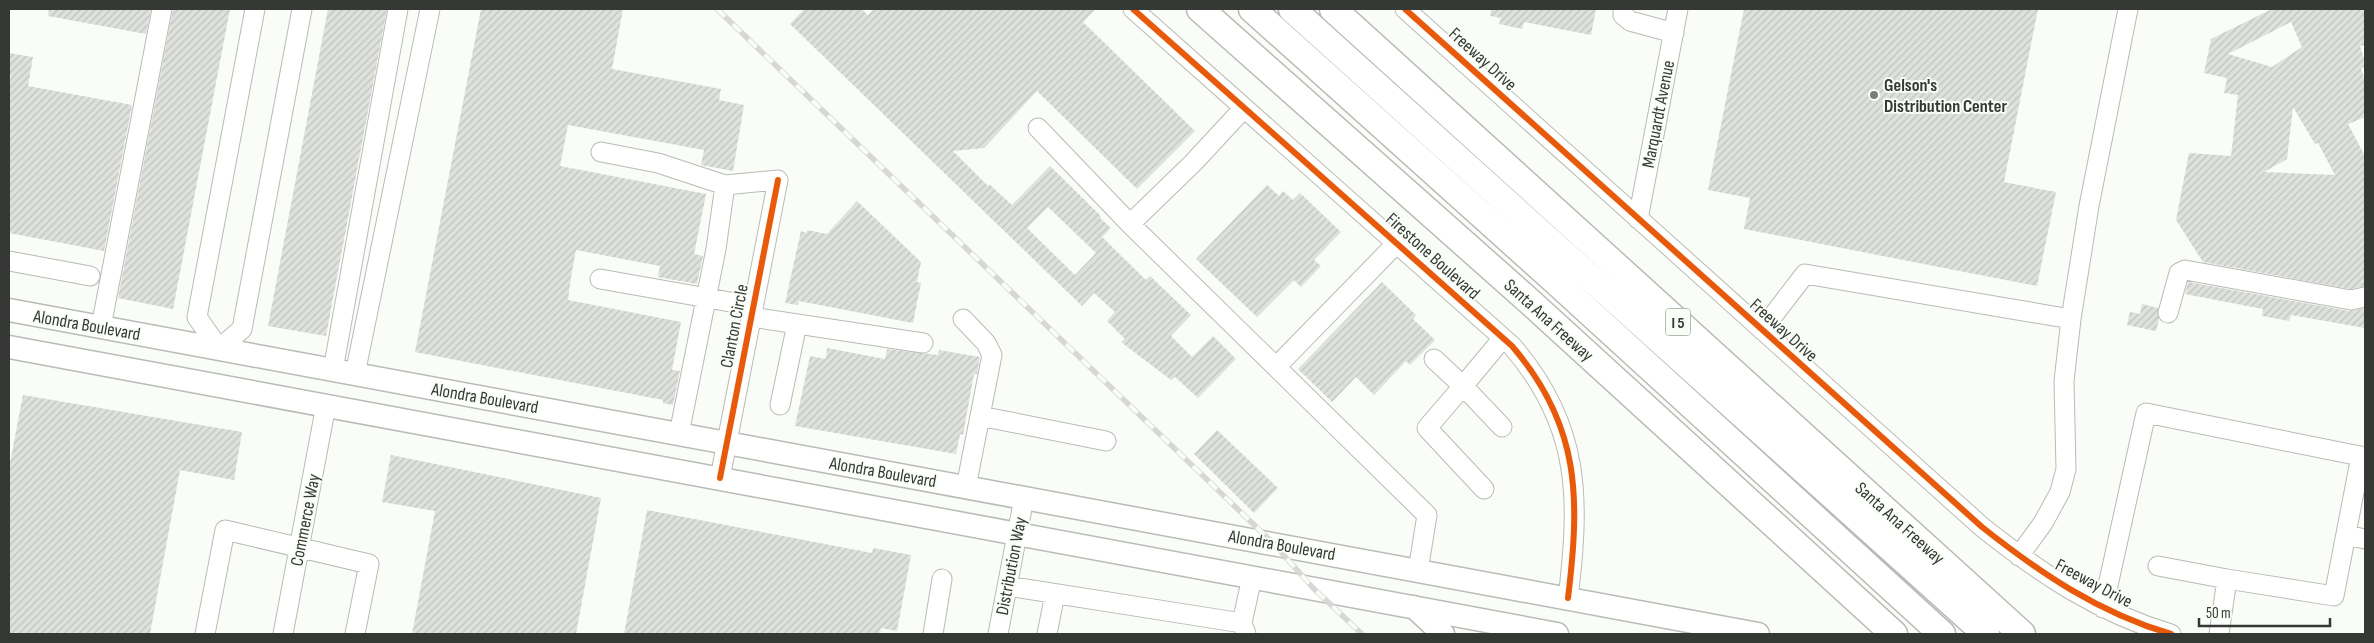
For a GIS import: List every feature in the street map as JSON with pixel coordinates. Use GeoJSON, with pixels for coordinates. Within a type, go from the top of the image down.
{"type":"FeatureCollection","features":[{"type":"Feature","properties":{"kind":"highway","name":"Santa Ana Freeway"},"geometry":{"type":"LineString","coordinates":[[1200,9],[1529,301],[1894,634]]}},
{"type":"Feature","properties":{"kind":"highway"},"geometry":{"type":"LineString","coordinates":[[1252,9],[1553,279],[1942,634]]}},
{"type":"Feature","properties":{"kind":"highway"},"geometry":{"type":"LineString","coordinates":[[1292,9],[1986,634]]}},
{"type":"Feature","properties":{"kind":"highway","name":"Santa Ana Freeway"},"geometry":{"type":"LineString","coordinates":[[1333,9],[2022,634]]}},
{"type":"Feature","properties":{"kind":"main road","name":"Alondra Boulevard"},"geometry":{"type":"LineString","coordinates":[[9,310],[1758,634]]}},
{"type":"Feature","properties":{"kind":"main road","name":"Alondra Boulevard"},"geometry":{"type":"LineString","coordinates":[[9,347],[1557,634]]}},
{"type":"Feature","properties":{"kind":"main road"},"geometry":{"type":"LineString","coordinates":[[212,384],[218,349]]}},
{"type":"Feature","properties":{"kind":"main road"},"geometry":{"type":"LineString","coordinates":[[1561,634],[1568,598]]}},
{"type":"Feature","properties":{"kind":"main road"},"geometry":{"type":"LineString","coordinates":[[1414,606],[1443,634]]}},
{"type":"Feature","properties":{"kind":"street"},"geometry":{"type":"LineString","coordinates":[[101,327],[162,9]]}},
{"type":"Feature","properties":{"kind":"street"},"geometry":{"type":"LineString","coordinates":[[255,9],[197,317],[218,349],[242,329],[302,9]]}},
{"type":"Feature","properties":{"kind":"street"},"geometry":{"type":"LineString","coordinates":[[333,370],[398,9]]}},
{"type":"Feature","properties":{"kind":"street"},"geometry":{"type":"LineString","coordinates":[[355,374],[430,9]]}},
{"type":"Feature","properties":{"kind":"street","name":"Firestone Boulevard"},"geometry":{"type":"LineString","coordinates":[[1134,9],[1502,338],[1531,368],[1547,394],[1559,420],[1574,487],[1576,522],[1568,598]]}},
{"type":"Feature","properties":{"kind":"street","name":"Freeway Drive"},"geometry":{"type":"LineString","coordinates":[[1405,9],[1982,527],[2049,578],[2103,608],[2171,634]]}},
{"type":"Feature","properties":{"kind":"street"},"geometry":{"type":"LineString","coordinates":[[1623,9],[1623,15],[1630,21],[1674,33]]}},
{"type":"Feature","properties":{"kind":"street","name":"Marquardt Avenue"},"geometry":{"type":"LineString","coordinates":[[1638,219],[1678,9]]}},
{"type":"Feature","properties":{"kind":"street"},"geometry":{"type":"LineString","coordinates":[[2019,556],[2060,492],[2066,469],[2064,381],[2071,318],[2089,206],[2128,9]]}},
{"type":"Feature","properties":{"kind":"street"},"geometry":{"type":"LineString","coordinates":[[1130,224],[1193,163],[1244,108]]}},
{"type":"Feature","properties":{"kind":"street"},"geometry":{"type":"LineString","coordinates":[[1038,128],[1130,224],[1427,515],[1418,571]]}},
{"type":"Feature","properties":{"kind":"street"},"geometry":{"type":"LineString","coordinates":[[601,152],[658,163],[725,185],[706,298],[679,434]]}},
{"type":"Feature","properties":{"kind":"street","name":"Clanton Circle"},"geometry":{"type":"LineString","coordinates":[[720,478],[778,180],[725,185]]}},
{"type":"Feature","properties":{"kind":"street"},"geometry":{"type":"LineString","coordinates":[[1276,367],[1396,244]]}},
{"type":"Feature","properties":{"kind":"street"},"geometry":{"type":"LineString","coordinates":[[9,261],[90,276]]}},
{"type":"Feature","properties":{"kind":"street"},"geometry":{"type":"LineString","coordinates":[[2168,312],[2179,273],[2185,270],[2351,300],[2365,297]]}},
{"type":"Feature","properties":{"kind":"street"},"geometry":{"type":"LineString","coordinates":[[1762,330],[1805,274],[2071,318]]}},
{"type":"Feature","properties":{"kind":"street"},"geometry":{"type":"LineString","coordinates":[[600,279],[706,298],[797,324],[923,343]]}},
{"type":"Feature","properties":{"kind":"street"},"geometry":{"type":"LineString","coordinates":[[963,319],[986,343],[992,355],[966,487]]}},
{"type":"Feature","properties":{"kind":"street"},"geometry":{"type":"LineString","coordinates":[[780,405],[797,324]]}},
{"type":"Feature","properties":{"kind":"street"},"geometry":{"type":"LineString","coordinates":[[1484,489],[1427,428],[1502,338]]}},
{"type":"Feature","properties":{"kind":"street"},"geometry":{"type":"LineString","coordinates":[[1434,359],[1502,427]]}},
{"type":"Feature","properties":{"kind":"street","name":"Commerce Way"},"geometry":{"type":"LineString","coordinates":[[283,634],[326,405]]}},
{"type":"Feature","properties":{"kind":"street"},"geometry":{"type":"LineString","coordinates":[[2103,608],[2146,413],[2363,456],[2334,596],[2158,566]]}},
{"type":"Feature","properties":{"kind":"street"},"geometry":{"type":"LineString","coordinates":[[980,416],[1106,441]]}},
{"type":"Feature","properties":{"kind":"street","name":"Distribution Way"},"geometry":{"type":"LineString","coordinates":[[998,634],[1024,498]]}},
{"type":"Feature","properties":{"kind":"street"},"geometry":{"type":"LineString","coordinates":[[205,634],[225,530],[369,564],[355,634]]}},
{"type":"Feature","properties":{"kind":"street"},"geometry":{"type":"LineString","coordinates":[[2346,535],[2365,539]]}},
{"type":"Feature","properties":{"kind":"street"},"geometry":{"type":"LineString","coordinates":[[1007,586],[1244,629],[1252,576]]}},
{"type":"Feature","properties":{"kind":"street"},"geometry":{"type":"LineString","coordinates":[[933,634],[942,579]]}},
{"type":"Feature","properties":{"kind":"street"},"geometry":{"type":"LineString","coordinates":[[2219,634],[2227,579]]}},
{"type":"Feature","properties":{"kind":"street"},"geometry":{"type":"LineString","coordinates":[[1047,634],[1055,594]]}},
{"type":"Feature","properties":{"kind":"building"},"geometry":{"type":"Polygon","coordinates":[[[49,9],[151,9],[146,34],[48,16],[49,9]]]}},
{"type":"Feature","properties":{"kind":"building"},"geometry":{"type":"Polygon","coordinates":[[[173,9],[230,9],[173,309],[118,298],[173,9]]]}},
{"type":"Feature","properties":{"kind":"building"},"geometry":{"type":"Polygon","coordinates":[[[328,9],[387,9],[326,336],[268,326],[328,9]]]}},
{"type":"Feature","properties":{"kind":"building"},"geometry":{"type":"Polygon","coordinates":[[[481,9],[623,9],[612,69],[721,89],[719,100],[744,105],[733,171],[701,165],[704,150],[568,125],[560,166],[706,194],[694,254],[703,256],[697,284],[658,277],[660,266],[576,250],[571,277],[568,300],[681,322],[672,370],[680,371],[673,405],[663,403],[663,400],[415,352],[481,9]]]}},
{"type":"Feature","properties":{"kind":"building"},"geometry":{"type":"Polygon","coordinates":[[[804,9],[861,9],[868,15],[874,9],[1096,9],[1083,22],[1195,131],[1137,189],[1037,91],[984,148],[953,151],[988,186],[989,184],[1012,205],[1050,166],[1111,228],[1102,237],[1146,280],[1150,276],[1191,315],[1171,336],[1192,357],[1213,336],[1236,359],[1198,398],[1175,377],[1171,380],[1121,342],[1125,339],[1107,321],[1115,312],[1094,293],[1082,306],[790,24],[804,9]],[[1048,207],[1027,228],[1075,275],[1096,253],[1048,207]]]}},
{"type":"Feature","properties":{"kind":"building"},"geometry":{"type":"Polygon","coordinates":[[[1491,9],[1596,9],[1591,35],[1524,22],[1522,29],[1499,24],[1501,18],[1490,16],[1491,9]]]}},
{"type":"Feature","properties":{"kind":"building","name":"Gelson's Distribution Center"},"geometry":{"type":"Polygon","coordinates":[[[1744,9],[2038,9],[2004,182],[2056,192],[2037,286],[1744,229],[1750,198],[1708,190],[1744,9]]]}},
{"type":"Feature","properties":{"kind":"building"},"geometry":{"type":"Polygon","coordinates":[[[2272,9],[2365,9],[2365,45],[2360,46],[2365,62],[2365,67],[2361,68],[2365,82],[2365,117],[2348,124],[2365,156],[2365,286],[2351,289],[2203,262],[2176,220],[2189,153],[2231,156],[2238,95],[2224,93],[2227,78],[2204,73],[2211,39],[2272,9]],[[2291,22],[2228,54],[2272,67],[2302,47],[2291,22]],[[2293,107],[2287,159],[2264,172],[2335,175],[2318,143],[2315,144],[2293,107]]]}},
{"type":"Feature","properties":{"kind":"building"},"geometry":{"type":"Polygon","coordinates":[[[9,53],[33,57],[28,86],[132,105],[104,251],[9,233],[9,89],[11,75],[9,75],[9,53]]]}},
{"type":"Feature","properties":{"kind":"building"},"geometry":{"type":"Polygon","coordinates":[[[1267,185],[1279,196],[1283,191],[1293,200],[1300,193],[1341,232],[1314,260],[1321,266],[1301,287],[1294,280],[1257,317],[1196,259],[1267,185]]]}},
{"type":"Feature","properties":{"kind":"building"},"geometry":{"type":"Polygon","coordinates":[[[857,201],[921,262],[917,282],[921,283],[913,323],[799,301],[798,305],[785,303],[801,231],[807,233],[807,230],[827,234],[857,201]]]}},
{"type":"Feature","properties":{"kind":"building"},"geometry":{"type":"Polygon","coordinates":[[[1382,282],[1416,315],[1413,319],[1435,340],[1410,365],[1406,361],[1374,395],[1356,377],[1332,402],[1298,369],[1382,282]]]}},
{"type":"Feature","properties":{"kind":"building"},"geometry":{"type":"Polygon","coordinates":[[[2188,282],[2349,311],[2365,308],[2365,328],[2291,315],[2289,321],[2262,316],[2263,309],[2185,294],[2188,282]]]}},
{"type":"Feature","properties":{"kind":"building"},"geometry":{"type":"Polygon","coordinates":[[[2142,304],[2158,308],[2159,319],[2156,331],[2127,325],[2130,312],[2140,314],[2142,304]]]}},
{"type":"Feature","properties":{"kind":"building"},"geometry":{"type":"Polygon","coordinates":[[[827,348],[885,359],[887,349],[938,355],[939,350],[980,357],[977,374],[974,374],[963,435],[960,434],[956,454],[795,426],[810,356],[826,359],[827,348]]]}},
{"type":"Feature","properties":{"kind":"building"},"geometry":{"type":"Polygon","coordinates":[[[23,395],[242,432],[234,480],[180,470],[150,634],[9,634],[9,468],[23,395]]]}},
{"type":"Feature","properties":{"kind":"building"},"geometry":{"type":"Polygon","coordinates":[[[1217,430],[1278,488],[1254,513],[1194,454],[1217,430]]]}},
{"type":"Feature","properties":{"kind":"building"},"geometry":{"type":"Polygon","coordinates":[[[391,455],[601,498],[576,634],[412,634],[435,511],[382,502],[391,455]]]}},
{"type":"Feature","properties":{"kind":"building"},"geometry":{"type":"Polygon","coordinates":[[[647,510],[872,553],[873,548],[911,555],[897,631],[881,628],[880,634],[624,634],[647,510]]]}},
{"type":"Feature","properties":{"kind":"railway"},"geometry":{"type":"LineString","coordinates":[[717,9],[1274,544],[1313,588],[1362,634]]}},
{"type":"Feature","properties":{"kind":"cycle path"},"geometry":{"type":"LineString","coordinates":[[1133,9],[1512,346],[1535,376],[1552,405],[1563,435],[1570,465],[1574,496],[1574,528],[1568,598]]}},
{"type":"Feature","properties":{"kind":"cycle path"},"geometry":{"type":"LineString","coordinates":[[1405,9],[1982,527],[2048,576],[2071,590],[2119,615],[2171,634]]}},
{"type":"Feature","properties":{"kind":"cycle path"},"geometry":{"type":"LineString","coordinates":[[720,478],[778,180]]}},
{"type":"Feature","properties":{"kind":"place","name":"Gelson's Distribution Center"},"geometry":{"type":"Point","coordinates":[1874,95]}}]}
